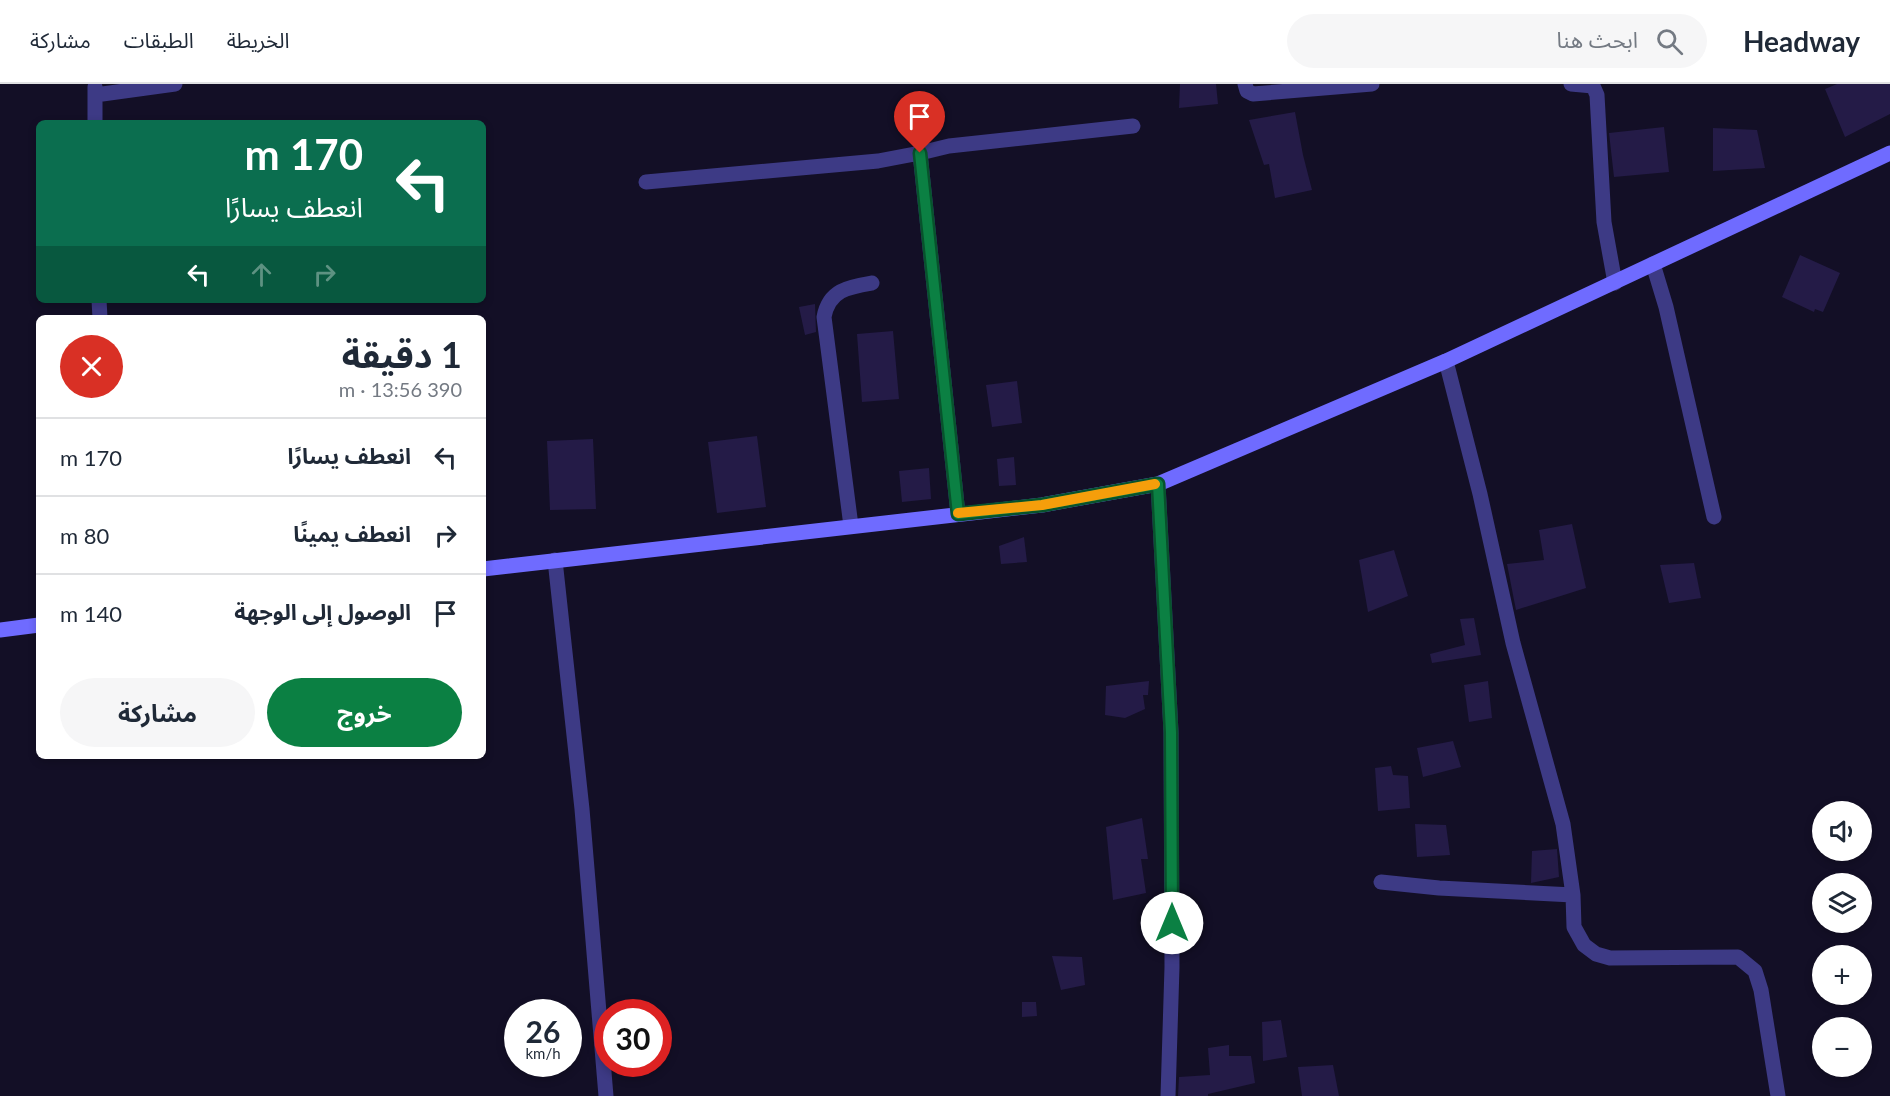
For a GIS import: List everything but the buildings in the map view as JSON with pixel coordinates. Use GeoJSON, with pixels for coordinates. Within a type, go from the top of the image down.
{"type":"FeatureCollection","features":[{"type":"Feature","properties":{"kind":"street"},"geometry":{"type":"LineString","coordinates":[[95,120],[95,89],[175,84]]}},
{"type":"Feature","properties":{"kind":"street"},"geometry":{"type":"LineString","coordinates":[[1245,84],[1247,91],[1254,94],[1371,84]]}},
{"type":"Feature","properties":{"kind":"street"},"geometry":{"type":"LineString","coordinates":[[1571,84],[1593,86],[1597,95],[1604,222],[1615,283]]}},
{"type":"Feature","properties":{"kind":"street"},"geometry":{"type":"LineString","coordinates":[[646,182],[878,161],[949,146],[1133,126]]}},
{"type":"Feature","properties":{"kind":"street"},"geometry":{"type":"LineString","coordinates":[[920,153],[958,514]]}},
{"type":"Feature","properties":{"kind":"street"},"geometry":{"type":"LineString","coordinates":[[486,569],[1042,505],[1158,484],[1446,362],[1890,153]]}},
{"type":"Feature","properties":{"kind":"street"},"geometry":{"type":"LineString","coordinates":[[1653,264],[1666,307],[1714,517]]}},
{"type":"Feature","properties":{"kind":"street"},"geometry":{"type":"LineString","coordinates":[[851,526],[824,317],[826,306],[837,294],[848,287],[872,283]]}},
{"type":"Feature","properties":{"kind":"street"},"geometry":{"type":"LineString","coordinates":[[1446,362],[1480,494],[1514,643],[1563,824],[1573,895],[1574,927],[1584,945],[1596,954],[1610,958],[1738,957],[1748,963],[1755,971],[1761,990],[1778,1096]]}},
{"type":"Feature","properties":{"kind":"street"},"geometry":{"type":"LineString","coordinates":[[1158,484],[1171,732],[1172,966],[1168,1096]]}},
{"type":"Feature","properties":{"kind":"street"},"geometry":{"type":"LineString","coordinates":[[555,560],[582,809],[606,1096]]}},
{"type":"Feature","properties":{"kind":"street"},"geometry":{"type":"LineString","coordinates":[[0,630],[36,625]]}},
{"type":"Feature","properties":{"kind":"street"},"geometry":{"type":"LineString","coordinates":[[1381,882],[1438,888],[1573,895]]}},
{"type":"Feature","properties":{"kind":"slow traffic"},"geometry":{"type":"LineString","coordinates":[[958,513],[1042,505],[1155,484]]}},
{"type":"Feature","properties":{"kind":"route"},"geometry":{"type":"LineString","coordinates":[[920,153],[958,514],[1042,505],[1158,484],[1171,732],[1172,923]]}}]}
